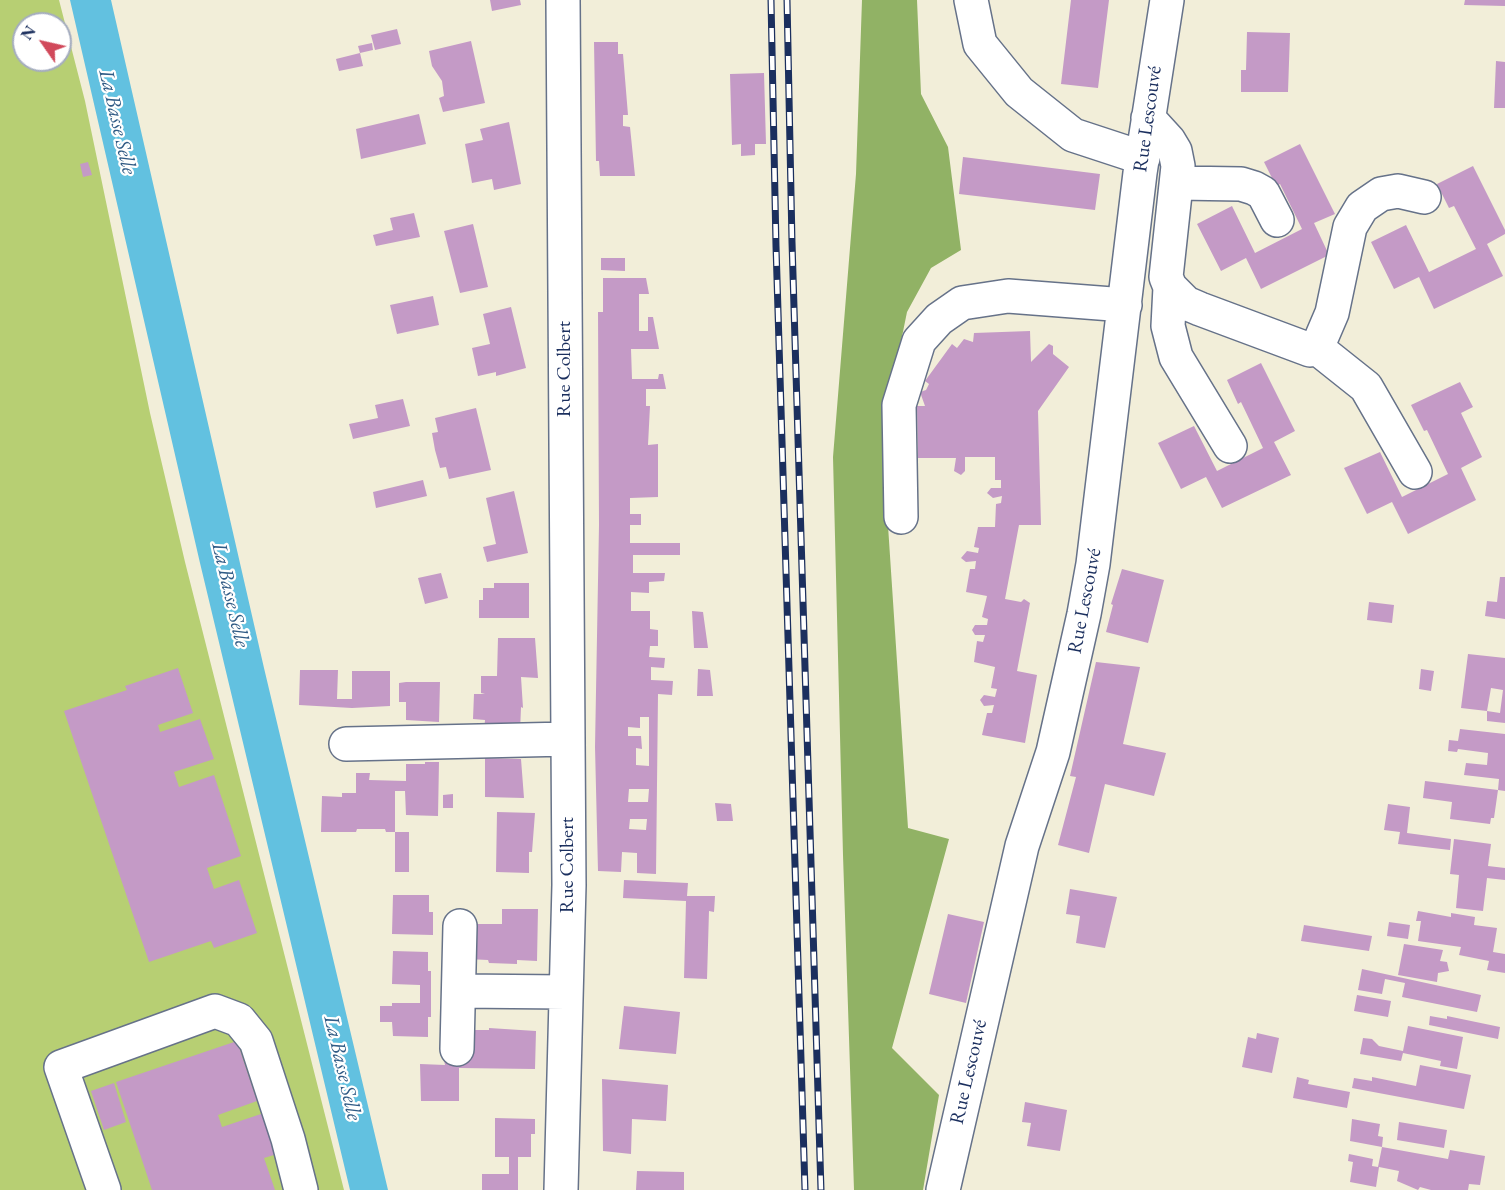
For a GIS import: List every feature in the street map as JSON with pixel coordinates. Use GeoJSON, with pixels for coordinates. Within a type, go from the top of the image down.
{"type":"FeatureCollection","features":[{"type":"Feature","properties":{"kind":"street","name":"Rue Colbert"},"geometry":{"type":"LineString","coordinates":[[561,1190],[566,992],[568,739],[563,0]]}},
{"type":"Feature","properties":{"kind":"street"},"geometry":{"type":"LineString","coordinates":[[971,0],[980,44],[1018,92],[1073,135],[1143,158]]}},
{"type":"Feature","properties":{"kind":"street","name":"Rue Lescouvé"},"geometry":{"type":"LineString","coordinates":[[944,1190],[1022,846],[1053,752],[1084,614],[1148,118],[1167,0]]}},
{"type":"Feature","properties":{"kind":"street"},"geometry":{"type":"LineString","coordinates":[[1148,118],[1160,129],[1175,151],[1179,183],[1167,258],[1166,277],[1170,287],[1186,303],[1200,309],[1310,350],[1317,348]]}},
{"type":"Feature","properties":{"kind":"street"},"geometry":{"type":"LineString","coordinates":[[1179,183],[1241,184],[1254,188],[1263,193],[1277,220]]}},
{"type":"Feature","properties":{"kind":"street"},"geometry":{"type":"LineString","coordinates":[[1317,348],[1332,313],[1350,227],[1362,207],[1381,194],[1398,191],[1424,197]]}},
{"type":"Feature","properties":{"kind":"street"},"geometry":{"type":"LineString","coordinates":[[1170,287],[1168,326],[1176,357],[1230,446]]}},
{"type":"Feature","properties":{"kind":"street"},"geometry":{"type":"LineString","coordinates":[[901,518],[899,405],[919,341],[939,320],[962,303],[1008,296],[1125,305]]}},
{"type":"Feature","properties":{"kind":"street"},"geometry":{"type":"LineString","coordinates":[[1317,348],[1366,387],[1415,472]]}},
{"type":"Feature","properties":{"kind":"street"},"geometry":{"type":"LineString","coordinates":[[346,744],[568,739]]}},
{"type":"Feature","properties":{"kind":"street"},"geometry":{"type":"LineString","coordinates":[[458,1049],[460,926]]}},
{"type":"Feature","properties":{"kind":"street"},"geometry":{"type":"LineString","coordinates":[[459,991],[566,992]]}},
{"type":"Feature","properties":{"kind":"street"},"geometry":{"type":"LineString","coordinates":[[104,1190],[62,1067],[215,1011],[239,1020],[256,1041],[288,1138],[301,1190]]}},
{"type":"Feature","properties":{"kind":"green space"},"geometry":{"type":"Polygon","coordinates":[[[0,0],[59,0],[62,12],[12,12],[12,72],[72,72],[72,50],[85,101],[150,413],[185,562],[344,1190],[0,1190],[0,0]]]}},
{"type":"Feature","properties":{"kind":"green space"},"geometry":{"type":"Polygon","coordinates":[[[862,0],[917,0],[921,94],[948,147],[961,250],[931,268],[907,312],[882,435],[908,828],[949,839],[892,1048],[939,1095],[923,1190],[854,1190],[833,457],[856,174],[862,0]]]}},
{"type":"Feature","properties":{"kind":"water","name":"La Basse Selle"},"geometry":{"type":"Polygon","coordinates":[[[70,0],[111,0],[264,668],[388,1190],[350,1190],[200,563],[70,0]]]}},
{"type":"Feature","properties":{"kind":"building"},"geometry":{"type":"Polygon","coordinates":[[[490,0],[520,0],[521,5],[492,11],[490,0]]]}},
{"type":"Feature","properties":{"kind":"building"},"geometry":{"type":"Polygon","coordinates":[[[1071,0],[1109,0],[1098,88],[1061,84],[1071,0]]]}},
{"type":"Feature","properties":{"kind":"building"},"geometry":{"type":"Polygon","coordinates":[[[1465,0],[1505,0],[1505,6],[1464,5],[1465,0]]]}},
{"type":"Feature","properties":{"kind":"building"},"geometry":{"type":"Polygon","coordinates":[[[397,29],[401,44],[375,50],[371,35],[397,29]]]}},
{"type":"Feature","properties":{"kind":"building"},"geometry":{"type":"Polygon","coordinates":[[[1247,32],[1290,33],[1288,92],[1241,92],[1241,70],[1246,70],[1247,32]]]}},
{"type":"Feature","properties":{"kind":"building"},"geometry":{"type":"Polygon","coordinates":[[[471,41],[485,103],[443,112],[439,98],[444,96],[442,81],[432,66],[429,51],[471,41]]]}},
{"type":"Feature","properties":{"kind":"building"},"geometry":{"type":"Polygon","coordinates":[[[594,42],[618,42],[618,54],[623,54],[628,115],[623,115],[623,126],[630,127],[635,176],[600,176],[599,161],[596,161],[594,42]]]}},
{"type":"Feature","properties":{"kind":"building"},"geometry":{"type":"Polygon","coordinates":[[[372,43],[373,50],[360,53],[358,46],[372,43]]]}},
{"type":"Feature","properties":{"kind":"building"},"geometry":{"type":"Polygon","coordinates":[[[360,53],[363,66],[339,71],[336,59],[360,53]]]}},
{"type":"Feature","properties":{"kind":"building"},"geometry":{"type":"Polygon","coordinates":[[[1496,61],[1505,62],[1505,108],[1494,108],[1496,61]]]}},
{"type":"Feature","properties":{"kind":"building"},"geometry":{"type":"Polygon","coordinates":[[[764,73],[766,144],[755,144],[755,155],[741,156],[741,144],[732,145],[730,74],[764,73]]]}},
{"type":"Feature","properties":{"kind":"building"},"geometry":{"type":"Polygon","coordinates":[[[419,114],[426,144],[361,159],[356,129],[419,114]]]}},
{"type":"Feature","properties":{"kind":"building"},"geometry":{"type":"Polygon","coordinates":[[[509,122],[521,184],[494,190],[492,179],[472,183],[465,144],[483,140],[480,129],[509,122]]]}},
{"type":"Feature","properties":{"kind":"building"},"geometry":{"type":"Polygon","coordinates":[[[1300,144],[1335,214],[1314,223],[1329,255],[1261,289],[1246,258],[1221,271],[1197,224],[1232,206],[1255,253],[1302,229],[1280,184],[1276,186],[1264,162],[1300,144]]]}},
{"type":"Feature","properties":{"kind":"building"},"geometry":{"type":"Polygon","coordinates":[[[963,157],[1100,174],[1095,210],[959,194],[963,157]]]}},
{"type":"Feature","properties":{"kind":"building"},"geometry":{"type":"Polygon","coordinates":[[[88,162],[92,175],[83,177],[80,164],[88,162]]]}},
{"type":"Feature","properties":{"kind":"building"},"geometry":{"type":"Polygon","coordinates":[[[1473,166],[1505,230],[1505,234],[1487,244],[1503,276],[1434,309],[1419,277],[1394,289],[1371,242],[1406,225],[1429,272],[1476,249],[1454,206],[1449,208],[1437,184],[1473,166]]]}},
{"type":"Feature","properties":{"kind":"building"},"geometry":{"type":"Polygon","coordinates":[[[414,213],[420,237],[376,246],[373,235],[393,230],[390,218],[414,213]]]}},
{"type":"Feature","properties":{"kind":"building"},"geometry":{"type":"Polygon","coordinates":[[[473,224],[488,287],[460,293],[444,231],[473,224]]]}},
{"type":"Feature","properties":{"kind":"building"},"geometry":{"type":"Polygon","coordinates":[[[601,258],[625,258],[625,271],[601,270],[601,258]]]}},
{"type":"Feature","properties":{"kind":"building"},"geometry":{"type":"Polygon","coordinates":[[[603,278],[646,278],[649,294],[639,294],[639,331],[648,331],[648,317],[653,317],[659,349],[631,349],[632,379],[658,379],[659,374],[663,374],[666,389],[646,389],[646,406],[650,406],[648,445],[658,444],[658,497],[630,498],[630,514],[641,514],[641,525],[630,525],[630,543],[680,543],[680,555],[633,555],[633,573],[665,573],[664,581],[649,582],[649,593],[631,592],[631,611],[650,611],[650,629],[658,630],[658,646],[650,646],[649,657],[665,658],[664,668],[651,667],[651,680],[673,681],[672,695],[658,694],[656,874],[637,873],[637,853],[622,852],[621,872],[598,871],[595,747],[599,525],[598,312],[603,312],[603,278]],[[640,717],[640,728],[628,727],[628,736],[641,736],[642,749],[636,748],[636,765],[649,766],[649,717],[640,717]],[[629,789],[628,802],[648,802],[649,789],[629,789]],[[630,819],[629,829],[646,830],[647,819],[630,819]]]}},
{"type":"Feature","properties":{"kind":"building"},"geometry":{"type":"Polygon","coordinates":[[[433,296],[439,325],[397,334],[390,305],[433,296]]]}},
{"type":"Feature","properties":{"kind":"building"},"geometry":{"type":"Polygon","coordinates":[[[511,307],[526,368],[496,376],[496,372],[478,376],[472,348],[490,344],[483,314],[511,307]]]}},
{"type":"Feature","properties":{"kind":"building"},"geometry":{"type":"Polygon","coordinates":[[[1030,331],[1031,362],[1049,344],[1053,346],[1053,354],[1069,367],[1038,411],[1041,525],[1019,525],[1005,599],[1021,602],[1024,599],[1030,603],[1017,671],[1037,675],[1025,743],[982,735],[987,713],[992,713],[994,705],[984,706],[980,700],[984,695],[995,697],[997,689],[991,688],[995,667],[974,662],[977,641],[983,642],[985,635],[975,635],[972,630],[975,625],[987,625],[988,619],[982,617],[987,596],[966,592],[970,569],[975,569],[976,561],[966,562],[961,558],[967,551],[978,553],[979,548],[974,547],[978,527],[995,527],[996,504],[1001,503],[1002,496],[993,498],[987,493],[991,488],[1001,488],[1001,480],[995,480],[995,457],[965,457],[965,471],[961,475],[954,471],[956,458],[918,458],[917,406],[925,406],[920,392],[926,390],[929,384],[925,381],[952,344],[957,348],[964,339],[973,342],[974,333],[1030,331]]]}},
{"type":"Feature","properties":{"kind":"building"},"geometry":{"type":"Polygon","coordinates":[[[1261,363],[1295,431],[1274,442],[1291,475],[1222,508],[1206,477],[1181,489],[1158,443],[1194,426],[1217,471],[1263,448],[1241,402],[1238,404],[1227,380],[1261,363]]]}},
{"type":"Feature","properties":{"kind":"building"},"geometry":{"type":"Polygon","coordinates":[[[1460,382],[1473,407],[1461,413],[1482,457],[1461,468],[1476,500],[1408,534],[1392,502],[1367,514],[1344,468],[1380,452],[1402,497],[1448,474],[1427,430],[1424,431],[1411,405],[1460,382]]]}},
{"type":"Feature","properties":{"kind":"building"},"geometry":{"type":"Polygon","coordinates":[[[403,399],[410,426],[353,439],[349,424],[378,418],[375,405],[403,399]]]}},
{"type":"Feature","properties":{"kind":"building"},"geometry":{"type":"Polygon","coordinates":[[[476,408],[491,470],[449,479],[446,467],[440,468],[435,450],[432,433],[438,432],[435,418],[476,408]]]}},
{"type":"Feature","properties":{"kind":"building"},"geometry":{"type":"Polygon","coordinates":[[[423,480],[427,496],[376,508],[373,492],[423,480]]]}},
{"type":"Feature","properties":{"kind":"building"},"geometry":{"type":"Polygon","coordinates":[[[514,491],[528,553],[487,562],[483,547],[496,544],[486,498],[514,491]]]}},
{"type":"Feature","properties":{"kind":"building"},"geometry":{"type":"Polygon","coordinates":[[[1122,569],[1164,580],[1148,643],[1106,632],[1113,605],[1111,604],[1122,569]]]}},
{"type":"Feature","properties":{"kind":"building"},"geometry":{"type":"Polygon","coordinates":[[[441,573],[448,598],[425,604],[418,578],[441,573]]]}},
{"type":"Feature","properties":{"kind":"building"},"geometry":{"type":"Polygon","coordinates":[[[1500,577],[1505,577],[1505,619],[1485,616],[1487,601],[1497,602],[1500,577]]]}},
{"type":"Feature","properties":{"kind":"building"},"geometry":{"type":"Polygon","coordinates":[[[494,583],[529,583],[529,618],[479,618],[479,600],[483,600],[483,588],[494,588],[494,583]]]}},
{"type":"Feature","properties":{"kind":"building"},"geometry":{"type":"Polygon","coordinates":[[[1369,602],[1394,605],[1392,623],[1367,620],[1369,602]]]}},
{"type":"Feature","properties":{"kind":"building"},"geometry":{"type":"Polygon","coordinates":[[[692,611],[703,612],[708,648],[694,648],[692,611]]]}},
{"type":"Feature","properties":{"kind":"building"},"geometry":{"type":"Polygon","coordinates":[[[498,638],[535,638],[538,678],[521,677],[523,708],[521,707],[520,732],[484,732],[485,720],[473,719],[474,694],[485,694],[481,693],[481,676],[497,676],[498,638]]]}},
{"type":"Feature","properties":{"kind":"building"},"geometry":{"type":"Polygon","coordinates":[[[1468,654],[1505,658],[1505,723],[1487,721],[1487,711],[1461,708],[1468,654]],[[1491,688],[1487,711],[1500,713],[1503,690],[1491,688]]]}},
{"type":"Feature","properties":{"kind":"building"},"geometry":{"type":"Polygon","coordinates":[[[1096,662],[1140,667],[1123,744],[1166,753],[1154,796],[1105,784],[1089,853],[1058,845],[1076,777],[1070,776],[1096,662]]]}},
{"type":"Feature","properties":{"kind":"building"},"geometry":{"type":"Polygon","coordinates":[[[178,668],[193,713],[158,725],[160,732],[200,719],[214,759],[174,772],[179,787],[214,775],[241,856],[207,868],[214,889],[239,880],[257,933],[214,948],[211,941],[149,962],[64,711],[127,690],[125,686],[178,668]]]}},
{"type":"Feature","properties":{"kind":"building"},"geometry":{"type":"Polygon","coordinates":[[[698,669],[710,670],[713,696],[697,696],[698,669]]]}},
{"type":"Feature","properties":{"kind":"building"},"geometry":{"type":"Polygon","coordinates":[[[1421,669],[1434,671],[1431,691],[1419,689],[1421,669]]]}},
{"type":"Feature","properties":{"kind":"building"},"geometry":{"type":"Polygon","coordinates":[[[300,670],[338,670],[337,699],[352,699],[352,671],[390,671],[390,706],[352,708],[299,705],[300,670]]]}},
{"type":"Feature","properties":{"kind":"building"},"geometry":{"type":"Polygon","coordinates":[[[440,682],[439,722],[406,720],[406,702],[399,702],[399,683],[440,682]]]}},
{"type":"Feature","properties":{"kind":"building"},"geometry":{"type":"Polygon","coordinates":[[[1460,729],[1505,734],[1505,791],[1498,790],[1499,779],[1464,775],[1466,763],[1487,765],[1488,753],[1458,749],[1457,752],[1448,751],[1449,740],[1458,741],[1460,729]]]}},
{"type":"Feature","properties":{"kind":"building"},"geometry":{"type":"Polygon","coordinates":[[[485,758],[521,759],[524,798],[485,797],[485,758]]]}},
{"type":"Feature","properties":{"kind":"building"},"geometry":{"type":"Polygon","coordinates":[[[439,762],[438,816],[406,815],[405,791],[395,791],[395,832],[386,832],[385,829],[357,829],[356,832],[321,832],[322,796],[342,797],[342,793],[356,793],[356,773],[370,773],[369,780],[406,781],[406,764],[439,762]]]}},
{"type":"Feature","properties":{"kind":"building"},"geometry":{"type":"Polygon","coordinates":[[[1425,781],[1498,790],[1494,818],[1491,818],[1490,824],[1450,819],[1452,802],[1423,798],[1425,781]]]}},
{"type":"Feature","properties":{"kind":"building"},"geometry":{"type":"Polygon","coordinates":[[[453,794],[453,808],[443,808],[443,795],[453,794]]]}},
{"type":"Feature","properties":{"kind":"building"},"geometry":{"type":"Polygon","coordinates":[[[715,803],[731,804],[733,821],[717,821],[715,803]]]}},
{"type":"Feature","properties":{"kind":"building"},"geometry":{"type":"Polygon","coordinates":[[[1388,804],[1410,807],[1407,833],[1451,839],[1450,850],[1398,844],[1400,832],[1384,830],[1388,804]]]}},
{"type":"Feature","properties":{"kind":"building"},"geometry":{"type":"Polygon","coordinates":[[[497,812],[535,813],[532,852],[529,852],[529,873],[496,872],[497,812]]]}},
{"type":"Feature","properties":{"kind":"building"},"geometry":{"type":"Polygon","coordinates":[[[395,832],[409,832],[409,872],[395,872],[395,832]]]}},
{"type":"Feature","properties":{"kind":"building"},"geometry":{"type":"Polygon","coordinates":[[[1454,839],[1491,844],[1488,866],[1505,868],[1505,880],[1487,878],[1483,911],[1456,908],[1459,875],[1450,874],[1454,839]]]}},
{"type":"Feature","properties":{"kind":"building"},"geometry":{"type":"Polygon","coordinates":[[[624,880],[688,883],[687,896],[715,896],[714,912],[709,911],[707,979],[684,978],[686,901],[623,898],[624,880]]]}},
{"type":"Feature","properties":{"kind":"building"},"geometry":{"type":"Polygon","coordinates":[[[1070,889],[1117,897],[1105,948],[1076,943],[1080,916],[1066,914],[1070,889]]]}},
{"type":"Feature","properties":{"kind":"building"},"geometry":{"type":"Polygon","coordinates":[[[393,895],[429,895],[429,912],[433,912],[433,935],[392,934],[393,895]]]}},
{"type":"Feature","properties":{"kind":"building"},"geometry":{"type":"Polygon","coordinates":[[[502,909],[538,909],[537,961],[517,960],[517,964],[467,959],[468,924],[502,924],[502,909]]]}},
{"type":"Feature","properties":{"kind":"building"},"geometry":{"type":"Polygon","coordinates":[[[1418,911],[1451,917],[1451,913],[1475,917],[1474,925],[1497,928],[1493,952],[1505,954],[1505,973],[1487,970],[1489,961],[1459,955],[1461,947],[1418,941],[1421,921],[1416,921],[1418,911]]]}},
{"type":"Feature","properties":{"kind":"building"},"geometry":{"type":"Polygon","coordinates":[[[948,914],[984,922],[966,1003],[929,994],[948,914]]]}},
{"type":"Feature","properties":{"kind":"building"},"geometry":{"type":"Polygon","coordinates":[[[1389,922],[1410,925],[1408,939],[1387,936],[1389,922]]]}},
{"type":"Feature","properties":{"kind":"building"},"geometry":{"type":"Polygon","coordinates":[[[1304,925],[1372,936],[1369,951],[1301,941],[1304,925]]]}},
{"type":"Feature","properties":{"kind":"building"},"geometry":{"type":"Polygon","coordinates":[[[1404,944],[1443,950],[1440,961],[1447,962],[1449,971],[1438,973],[1437,982],[1398,975],[1404,944]]]}},
{"type":"Feature","properties":{"kind":"building"},"geometry":{"type":"Polygon","coordinates":[[[393,951],[428,952],[428,971],[431,971],[431,1017],[428,1017],[428,1037],[393,1036],[392,1022],[380,1022],[380,1006],[392,1006],[392,1003],[420,1003],[420,985],[392,984],[393,951]]]}},
{"type":"Feature","properties":{"kind":"building"},"geometry":{"type":"Polygon","coordinates":[[[1362,969],[1481,995],[1477,1012],[1402,997],[1405,983],[1385,979],[1382,994],[1358,990],[1362,969]]]}},
{"type":"Feature","properties":{"kind":"building"},"geometry":{"type":"Polygon","coordinates":[[[1357,995],[1391,1001],[1388,1017],[1354,1011],[1357,995]]]}},
{"type":"Feature","properties":{"kind":"building"},"geometry":{"type":"Polygon","coordinates":[[[624,1006],[680,1012],[676,1054],[619,1049],[624,1006]]]}},
{"type":"Feature","properties":{"kind":"building"},"geometry":{"type":"Polygon","coordinates":[[[1430,1016],[1447,1019],[1447,1016],[1500,1027],[1498,1039],[1429,1025],[1430,1016]]]}},
{"type":"Feature","properties":{"kind":"building"},"geometry":{"type":"Polygon","coordinates":[[[1408,1026],[1463,1037],[1457,1069],[1440,1066],[1441,1061],[1403,1053],[1401,1061],[1360,1054],[1363,1038],[1372,1039],[1379,1046],[1403,1051],[1408,1026]]]}},
{"type":"Feature","properties":{"kind":"building"},"geometry":{"type":"Polygon","coordinates":[[[489,1028],[536,1031],[535,1069],[459,1068],[459,1101],[421,1101],[420,1064],[445,1065],[444,1060],[467,1061],[467,1030],[489,1030],[489,1028]]]}},
{"type":"Feature","properties":{"kind":"building"},"geometry":{"type":"Polygon","coordinates":[[[1257,1033],[1279,1038],[1272,1073],[1242,1067],[1248,1037],[1256,1039],[1257,1033]]]}},
{"type":"Feature","properties":{"kind":"building"},"geometry":{"type":"Polygon","coordinates":[[[237,1041],[257,1101],[218,1115],[222,1127],[270,1111],[284,1152],[264,1158],[275,1190],[152,1190],[116,1082],[237,1041]]]}},
{"type":"Feature","properties":{"kind":"building"},"geometry":{"type":"Polygon","coordinates":[[[1420,1065],[1471,1075],[1464,1109],[1352,1088],[1354,1078],[1372,1081],[1372,1077],[1416,1086],[1420,1065]]]}},
{"type":"Feature","properties":{"kind":"building"},"geometry":{"type":"Polygon","coordinates":[[[1297,1077],[1309,1080],[1308,1084],[1350,1092],[1347,1108],[1293,1098],[1297,1077]]]}},
{"type":"Feature","properties":{"kind":"building"},"geometry":{"type":"Polygon","coordinates":[[[602,1079],[668,1085],[666,1121],[632,1119],[631,1154],[603,1151],[602,1079]]]}},
{"type":"Feature","properties":{"kind":"building"},"geometry":{"type":"Polygon","coordinates":[[[114,1083],[126,1122],[104,1130],[91,1091],[114,1083]]]}},
{"type":"Feature","properties":{"kind":"building"},"geometry":{"type":"Polygon","coordinates":[[[1025,1102],[1067,1110],[1060,1151],[1027,1146],[1031,1123],[1022,1122],[1025,1102]]]}},
{"type":"Feature","properties":{"kind":"building"},"geometry":{"type":"Polygon","coordinates":[[[495,1118],[535,1119],[535,1134],[531,1134],[531,1157],[518,1157],[518,1190],[482,1190],[482,1174],[509,1174],[509,1157],[495,1157],[495,1118]]]}},
{"type":"Feature","properties":{"kind":"building"},"geometry":{"type":"Polygon","coordinates":[[[1352,1119],[1380,1124],[1378,1136],[1383,1137],[1382,1147],[1350,1141],[1352,1119]]]}},
{"type":"Feature","properties":{"kind":"building"},"geometry":{"type":"Polygon","coordinates":[[[1399,1122],[1447,1130],[1444,1148],[1397,1140],[1399,1122]]]}},
{"type":"Feature","properties":{"kind":"building"},"geometry":{"type":"Polygon","coordinates":[[[1382,1147],[1448,1159],[1450,1150],[1485,1156],[1480,1185],[1469,1184],[1468,1190],[1431,1190],[1420,1187],[1418,1190],[1397,1181],[1399,1171],[1379,1167],[1376,1187],[1350,1182],[1353,1162],[1348,1161],[1349,1154],[1373,1159],[1372,1166],[1378,1167],[1382,1147]]]}},
{"type":"Feature","properties":{"kind":"building"},"geometry":{"type":"Polygon","coordinates":[[[637,1171],[684,1172],[684,1190],[636,1190],[637,1171]]]}},
{"type":"Feature","properties":{"kind":"railway"},"geometry":{"type":"LineString","coordinates":[[771,0],[776,246],[805,1190]]}},
{"type":"Feature","properties":{"kind":"railway"},"geometry":{"type":"LineString","coordinates":[[787,0],[792,242],[821,1190]]}}]}
